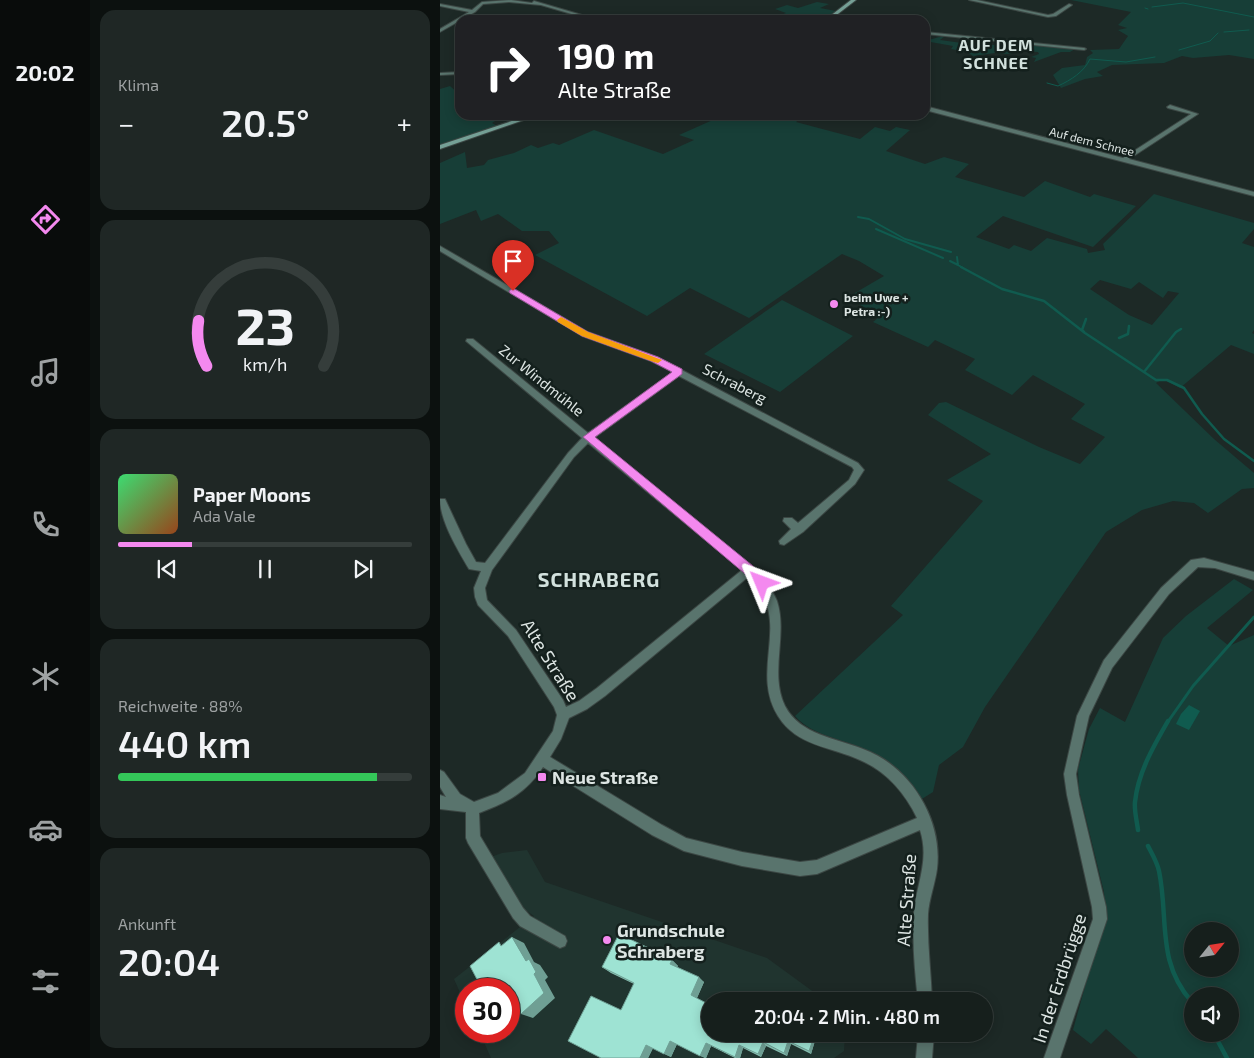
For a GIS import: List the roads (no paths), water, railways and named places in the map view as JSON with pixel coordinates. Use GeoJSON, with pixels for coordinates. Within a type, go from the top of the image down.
{"type":"FeatureCollection","features":[{"type":"Feature","properties":{"kind":"main road"},"geometry":{"type":"LineString","coordinates":[[834,15],[855,0]]}},
{"type":"Feature","properties":{"kind":"main road"},"geometry":{"type":"LineString","coordinates":[[440,147],[520,120]]}},
{"type":"Feature","properties":{"kind":"street"},"geometry":{"type":"LineString","coordinates":[[530,0],[539,5]]}},
{"type":"Feature","properties":{"kind":"street"},"geometry":{"type":"LineString","coordinates":[[855,0],[860,0]]}},
{"type":"Feature","properties":{"kind":"street"},"geometry":{"type":"LineString","coordinates":[[971,0],[1048,16],[1054,15],[1070,5]]}},
{"type":"Feature","properties":{"kind":"street"},"geometry":{"type":"LineString","coordinates":[[466,15],[482,2],[509,1],[539,5],[582,15]]}},
{"type":"Feature","properties":{"kind":"street"},"geometry":{"type":"LineString","coordinates":[[440,5],[473,11]]}},
{"type":"Feature","properties":{"kind":"street"},"geometry":{"type":"LineString","coordinates":[[440,31],[455,22]]}},
{"type":"Feature","properties":{"kind":"street"},"geometry":{"type":"LineString","coordinates":[[930,33],[1084,49]]}},
{"type":"Feature","properties":{"kind":"street"},"geometry":{"type":"LineString","coordinates":[[440,74],[455,73]]}},
{"type":"Feature","properties":{"kind":"street"},"geometry":{"type":"LineString","coordinates":[[1170,107],[1195,114]]}},
{"type":"Feature","properties":{"kind":"street","name":"Auf dem Schnee"},"geometry":{"type":"LineString","coordinates":[[930,109],[1254,194]]}},
{"type":"Feature","properties":{"kind":"street"},"geometry":{"type":"LineString","coordinates":[[1124,160],[1202,110]]}},
{"type":"Feature","properties":{"kind":"street","name":"Schraberg"},"geometry":{"type":"LineString","coordinates":[[440,248],[585,334],[654,359],[855,465],[859,470],[852,482],[784,541]]}},
{"type":"Feature","properties":{"kind":"street","name":"Zur Windmühle"},"geometry":{"type":"LineString","coordinates":[[470,341],[749,570],[762,583],[772,606],[774,635],[771,673],[774,690],[782,712],[792,724],[807,735],[819,741],[864,755],[887,769],[912,794],[924,822]]}},
{"type":"Feature","properties":{"kind":"street","name":"Alte Straße"},"geometry":{"type":"LineString","coordinates":[[679,372],[588,437],[571,455],[488,567],[479,588],[482,602],[512,633],[559,704],[563,715],[557,735],[542,759],[684,844],[742,859],[800,869],[817,867],[924,822],[930,850],[930,869],[920,920],[924,992]]}},
{"type":"Feature","properties":{"kind":"street"},"geometry":{"type":"LineString","coordinates":[[442,502],[460,545],[473,566],[488,567]]}},
{"type":"Feature","properties":{"kind":"street"},"geometry":{"type":"LineString","coordinates":[[788,521],[798,529]]}},
{"type":"Feature","properties":{"kind":"street","name":"In der Erdbrügge"},"geometry":{"type":"LineString","coordinates":[[1052,1058],[1100,919],[1070,774],[1083,716],[1108,664],[1165,591],[1195,563],[1215,564],[1254,576]]}},
{"type":"Feature","properties":{"kind":"street"},"geometry":{"type":"LineString","coordinates":[[563,715],[583,705],[601,692],[749,570]]}},
{"type":"Feature","properties":{"kind":"street"},"geometry":{"type":"LineString","coordinates":[[440,802],[473,809],[488,805],[516,788],[529,777],[542,759]]}},
{"type":"Feature","properties":{"kind":"street"},"geometry":{"type":"LineString","coordinates":[[440,776],[455,799],[473,809]]}},
{"type":"Feature","properties":{"kind":"street"},"geometry":{"type":"LineString","coordinates":[[473,809],[473,838],[518,913],[525,921],[560,940]]}},
{"type":"Feature","properties":{"kind":"street"},"geometry":{"type":"LineString","coordinates":[[924,1058],[925,1042]]}},
{"type":"Feature","properties":{"kind":"waterway"},"geometry":{"type":"LineString","coordinates":[[1152,7],[1183,3],[1254,17]]}},
{"type":"Feature","properties":{"kind":"waterway"},"geometry":{"type":"LineString","coordinates":[[1224,32],[1249,30]]}},
{"type":"Feature","properties":{"kind":"waterway"},"geometry":{"type":"LineString","coordinates":[[1179,50],[1210,41],[1218,33]]}},
{"type":"Feature","properties":{"kind":"waterway"},"geometry":{"type":"LineString","coordinates":[[958,46],[963,45]]}},
{"type":"Feature","properties":{"kind":"waterway"},"geometry":{"type":"LineString","coordinates":[[1047,83],[1058,86],[1068,81],[1081,72],[1090,59],[1126,62],[1155,57]]}},
{"type":"Feature","properties":{"kind":"waterway"},"geometry":{"type":"LineString","coordinates":[[858,217],[869,219],[905,239],[951,252]]}},
{"type":"Feature","properties":{"kind":"waterway"},"geometry":{"type":"LineString","coordinates":[[876,229],[943,258]]}},
{"type":"Feature","properties":{"kind":"waterway"},"geometry":{"type":"LineString","coordinates":[[957,257],[958,265]]}},
{"type":"Feature","properties":{"kind":"waterway"},"geometry":{"type":"LineString","coordinates":[[950,261],[958,265]]}},
{"type":"Feature","properties":{"kind":"waterway"},"geometry":{"type":"LineString","coordinates":[[958,265],[963,268]]}},
{"type":"Feature","properties":{"kind":"waterway"},"geometry":{"type":"LineString","coordinates":[[961,267],[1002,289],[1044,301],[1085,333],[1156,380],[1167,380],[1184,388],[1202,414],[1224,439],[1254,461]]}},
{"type":"Feature","properties":{"kind":"waterway"},"geometry":{"type":"LineString","coordinates":[[1084,332],[1082,330],[1086,319]]}},
{"type":"Feature","properties":{"kind":"waterway"},"geometry":{"type":"LineString","coordinates":[[1119,338],[1128,334],[1129,326]]}},
{"type":"Feature","properties":{"kind":"waterway"},"geometry":{"type":"LineString","coordinates":[[1144,372],[1176,332],[1181,329]]}},
{"type":"Feature","properties":{"kind":"waterway"},"geometry":{"type":"LineString","coordinates":[[1167,723],[1193,686],[1254,617]]}},
{"type":"Feature","properties":{"kind":"waterway"},"geometry":{"type":"LineString","coordinates":[[1138,830],[1135,805],[1139,781],[1152,750],[1168,721]]}},
{"type":"Feature","properties":{"kind":"waterway"},"geometry":{"type":"LineString","coordinates":[[1148,846],[1159,871],[1168,956],[1173,971],[1184,991]]}},
{"type":"Feature","properties":{"kind":"waterway"},"geometry":{"type":"LineString","coordinates":[[1218,1042],[1227,1058]]}},
{"type":"Feature","properties":{"kind":"place","name":"beim Uwe + Petra :-)"},"geometry":{"type":"Point","coordinates":[834,304]}},
{"type":"Feature","properties":{"kind":"place","name":"Neue Straße"},"geometry":{"type":"Point","coordinates":[542,777]}},
{"type":"Feature","properties":{"kind":"place","name":"Grundschule Schraberg"},"geometry":{"type":"Point","coordinates":[607,940]}},
{"type":"Feature","properties":{"kind":"district","name":"AUF DEM SCHNEE"},"geometry":{"type":"Point","coordinates":[996,53]}},
{"type":"Feature","properties":{"kind":"district","name":"SCHRABERG"},"geometry":{"type":"Point","coordinates":[599,579]}}]}
